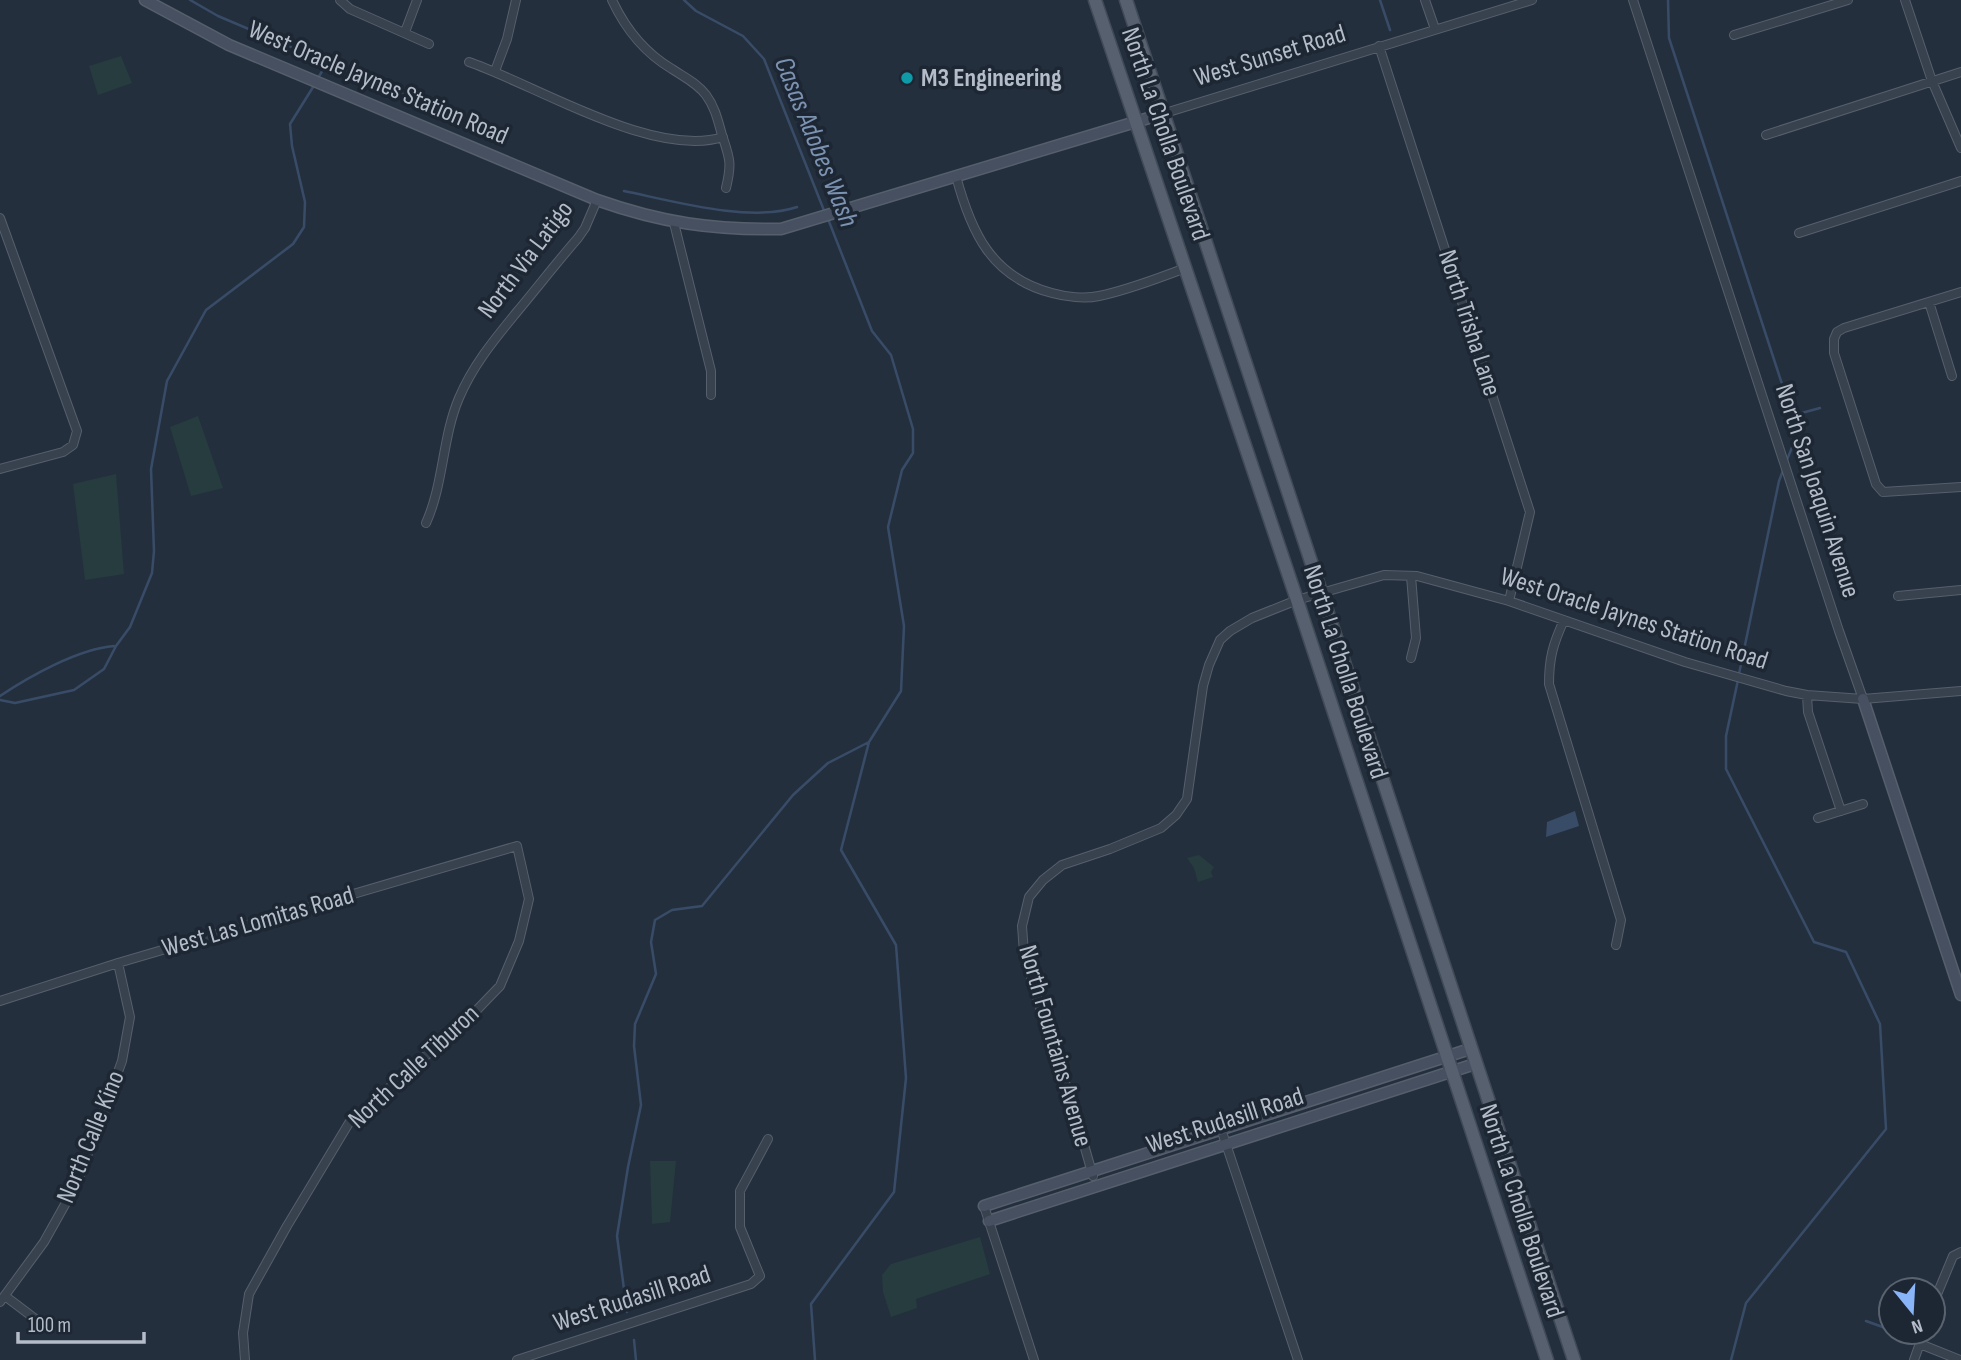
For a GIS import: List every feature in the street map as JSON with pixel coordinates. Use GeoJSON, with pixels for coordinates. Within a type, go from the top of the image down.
{"type":"FeatureCollection","features":[{"type":"Feature","properties":{"kind":"main road","name":"North La Cholla Boulevard"},"geometry":{"type":"LineString","coordinates":[[1095,0],[1297,600],[1547,1360]]}},
{"type":"Feature","properties":{"kind":"main road","name":"North La Cholla Boulevard"},"geometry":{"type":"LineString","coordinates":[[1126,0],[1574,1360]]}},
{"type":"Feature","properties":{"kind":"street","name":"West Oracle Jaynes Station Road"},"geometry":{"type":"LineString","coordinates":[[145,0],[229,45],[597,200]]}},
{"type":"Feature","properties":{"kind":"street"},"geometry":{"type":"LineString","coordinates":[[340,0],[350,9],[429,44]]}},
{"type":"Feature","properties":{"kind":"street"},"geometry":{"type":"LineString","coordinates":[[405,32],[416,0]]}},
{"type":"Feature","properties":{"kind":"street"},"geometry":{"type":"LineString","coordinates":[[495,71],[507,39],[516,0]]}},
{"type":"Feature","properties":{"kind":"street"},"geometry":{"type":"LineString","coordinates":[[612,0],[624,23],[654,57],[693,82],[706,94],[715,108],[731,160],[726,188]]}},
{"type":"Feature","properties":{"kind":"street"},"geometry":{"type":"LineString","coordinates":[[1425,0],[1435,29]]}},
{"type":"Feature","properties":{"kind":"street","name":"West Sunset Road"},"geometry":{"type":"LineString","coordinates":[[781,229],[1532,0]]}},
{"type":"Feature","properties":{"kind":"street","name":"North San Joaquin Avenue"},"geometry":{"type":"LineString","coordinates":[[1633,0],[1961,995]]}},
{"type":"Feature","properties":{"kind":"street"},"geometry":{"type":"LineString","coordinates":[[1734,35],[1848,0]]}},
{"type":"Feature","properties":{"kind":"street"},"geometry":{"type":"LineString","coordinates":[[1905,0],[1932,81],[1961,148]]}},
{"type":"Feature","properties":{"kind":"street","name":"North Trisha Lane"},"geometry":{"type":"LineString","coordinates":[[1379,46],[1530,512],[1509,601]]}},
{"type":"Feature","properties":{"kind":"street"},"geometry":{"type":"LineString","coordinates":[[469,62],[618,126],[651,135],[698,142],[723,137]]}},
{"type":"Feature","properties":{"kind":"street"},"geometry":{"type":"LineString","coordinates":[[1766,135],[1961,72]]}},
{"type":"Feature","properties":{"kind":"street"},"geometry":{"type":"LineString","coordinates":[[956,176],[964,207],[980,240],[1001,268],[1030,287],[1065,296],[1097,297],[1186,268]]}},
{"type":"Feature","properties":{"kind":"street"},"geometry":{"type":"LineString","coordinates":[[1799,233],[1961,181]]}},
{"type":"Feature","properties":{"kind":"street","name":"North Via Latigo"},"geometry":{"type":"LineString","coordinates":[[426,523],[435,502],[446,440],[468,377],[482,354],[585,228],[597,200],[635,214],[674,223],[735,230],[781,229]]}},
{"type":"Feature","properties":{"kind":"street"},"geometry":{"type":"LineString","coordinates":[[0,218],[77,431],[73,444],[63,452],[0,469]]}},
{"type":"Feature","properties":{"kind":"street"},"geometry":{"type":"LineString","coordinates":[[674,223],[711,371],[711,395]]}},
{"type":"Feature","properties":{"kind":"street"},"geometry":{"type":"LineString","coordinates":[[1961,292],[1844,328],[1830,338],[1876,484],[1882,494],[1961,487]]}},
{"type":"Feature","properties":{"kind":"street"},"geometry":{"type":"LineString","coordinates":[[1929,302],[1952,376]]}},
{"type":"Feature","properties":{"kind":"street","name":"West Oracle Jaynes Station Road"},"geometry":{"type":"LineString","coordinates":[[1297,600],[1384,575],[1411,576],[1509,601],[1685,662],[1807,695],[1863,699],[1961,691]]}},
{"type":"Feature","properties":{"kind":"street"},"geometry":{"type":"LineString","coordinates":[[1410,658],[1416,638],[1417,614],[1411,576]]}},
{"type":"Feature","properties":{"kind":"street"},"geometry":{"type":"LineString","coordinates":[[1898,596],[1961,590]]}},
{"type":"Feature","properties":{"kind":"street","name":"North Fountains Avenue"},"geometry":{"type":"LineString","coordinates":[[1093,1174],[1024,953],[1022,926],[1030,897],[1044,880],[1062,865],[1161,828],[1176,815],[1187,799],[1203,686],[1220,640],[1252,618],[1297,600]]}},
{"type":"Feature","properties":{"kind":"street"},"geometry":{"type":"LineString","coordinates":[[1564,620],[1549,660],[1549,684],[1621,920],[1616,945]]}},
{"type":"Feature","properties":{"kind":"street"},"geometry":{"type":"LineString","coordinates":[[1807,695],[1808,712],[1840,811]]}},
{"type":"Feature","properties":{"kind":"street"},"geometry":{"type":"LineString","coordinates":[[1818,818],[1863,804]]}},
{"type":"Feature","properties":{"kind":"street","name":"West Las Lomitas Road"},"geometry":{"type":"LineString","coordinates":[[0,1001],[118,963],[517,846]]}},
{"type":"Feature","properties":{"kind":"street","name":"North Calle Tiburon"},"geometry":{"type":"LineString","coordinates":[[245,1360],[243,1333],[249,1294],[349,1123],[470,1017],[500,986],[519,941],[529,899],[517,846]]}},
{"type":"Feature","properties":{"kind":"street","name":"North Calle Kino"},"geometry":{"type":"LineString","coordinates":[[46,1326],[3,1299],[44,1242],[77,1183],[122,1061],[130,1017],[118,963]]}},
{"type":"Feature","properties":{"kind":"street","name":"West Rudasill Road"},"geometry":{"type":"LineString","coordinates":[[984,1206],[1093,1174],[1471,1049]]}},
{"type":"Feature","properties":{"kind":"street","name":"West Rudasill Road"},"geometry":{"type":"LineString","coordinates":[[989,1221],[1225,1140],[1475,1064]]}},
{"type":"Feature","properties":{"kind":"street","name":"West Rudasill Road"},"geometry":{"type":"LineString","coordinates":[[517,1360],[751,1284],[760,1276],[740,1227],[740,1191],[768,1139]]}},
{"type":"Feature","properties":{"kind":"street"},"geometry":{"type":"LineString","coordinates":[[1225,1140],[1298,1360]]}},
{"type":"Feature","properties":{"kind":"street"},"geometry":{"type":"LineString","coordinates":[[984,1206],[1034,1360]]}},
{"type":"Feature","properties":{"kind":"street"},"geometry":{"type":"LineString","coordinates":[[1945,1276],[1954,1256],[1961,1252]]}},
{"type":"Feature","properties":{"kind":"street"},"geometry":{"type":"LineString","coordinates":[[1925,1346],[1960,1360]]}},
{"type":"Feature","properties":{"kind":"green space"},"geometry":{"type":"Polygon","coordinates":[[[121,56],[132,83],[98,95],[89,66],[121,56]]]}},
{"type":"Feature","properties":{"kind":"green space"},"geometry":{"type":"Polygon","coordinates":[[[198,416],[223,488],[191,496],[170,427],[198,416]]]}},
{"type":"Feature","properties":{"kind":"green space"},"geometry":{"type":"Polygon","coordinates":[[[116,474],[124,574],[85,580],[73,484],[116,474]]]}},
{"type":"Feature","properties":{"kind":"green space"},"geometry":{"type":"Polygon","coordinates":[[[1199,855],[1214,867],[1211,872],[1213,877],[1198,882],[1194,868],[1187,858],[1199,855]]]}},
{"type":"Feature","properties":{"kind":"green space"},"geometry":{"type":"Polygon","coordinates":[[[650,1161],[676,1161],[670,1222],[652,1224],[650,1161]]]}},
{"type":"Feature","properties":{"kind":"green space"},"geometry":{"type":"Polygon","coordinates":[[[980,1237],[990,1274],[916,1299],[917,1308],[891,1317],[883,1292],[882,1275],[891,1264],[980,1237]]]}},
{"type":"Feature","properties":{"kind":"water"},"geometry":{"type":"Polygon","coordinates":[[[1575,811],[1579,826],[1546,837],[1547,822],[1575,811]]]}},
{"type":"Feature","properties":{"kind":"waterway"},"geometry":{"type":"LineString","coordinates":[[190,0],[218,16],[422,102]]}},
{"type":"Feature","properties":{"kind":"waterway","name":"Casas Adobes Wash"},"geometry":{"type":"LineString","coordinates":[[684,0],[696,11],[743,36],[764,59],[825,213]]}},
{"type":"Feature","properties":{"kind":"waterway"},"geometry":{"type":"LineString","coordinates":[[1380,0],[1390,30]]}},
{"type":"Feature","properties":{"kind":"waterway"},"geometry":{"type":"LineString","coordinates":[[1668,0],[1669,38],[1798,433],[1786,462]]}},
{"type":"Feature","properties":{"kind":"waterway"},"geometry":{"type":"LineString","coordinates":[[318,78],[327,63]]}},
{"type":"Feature","properties":{"kind":"waterway"},"geometry":{"type":"LineString","coordinates":[[0,700],[15,703],[74,690],[104,669],[130,627],[152,573],[154,551],[151,469],[167,381],[206,310],[293,244],[304,227],[305,202],[292,146],[290,124],[315,84]]}},
{"type":"Feature","properties":{"kind":"waterway"},"geometry":{"type":"LineString","coordinates":[[624,191],[735,212],[757,213],[797,207]]}},
{"type":"Feature","properties":{"kind":"waterway"},"geometry":{"type":"LineString","coordinates":[[627,1312],[617,1236],[641,1105],[634,1046],[635,1024],[656,974],[651,942],[655,920],[672,910],[702,906],[793,795],[828,763],[869,742],[901,691],[904,626],[888,527],[902,470],[913,453],[913,429],[891,355],[872,331],[828,219]]}},
{"type":"Feature","properties":{"kind":"waterway"},"geometry":{"type":"LineString","coordinates":[[1791,410],[1798,414],[1820,408]]}},
{"type":"Feature","properties":{"kind":"waterway"},"geometry":{"type":"LineString","coordinates":[[1739,674],[1779,481],[1784,468]]}},
{"type":"Feature","properties":{"kind":"waterway"},"geometry":{"type":"LineString","coordinates":[[0,696],[70,658],[114,646]]}},
{"type":"Feature","properties":{"kind":"waterway"},"geometry":{"type":"LineString","coordinates":[[1731,1360],[1746,1303],[1886,1129],[1880,1024],[1846,952],[1814,942],[1726,769],[1726,736],[1738,680]]}},
{"type":"Feature","properties":{"kind":"waterway"},"geometry":{"type":"LineString","coordinates":[[815,1360],[811,1304],[894,1192],[906,1078],[896,945],[841,850],[869,742]]}},
{"type":"Feature","properties":{"kind":"waterway"},"geometry":{"type":"LineString","coordinates":[[1866,1321],[1877,1325]]}},
{"type":"Feature","properties":{"kind":"waterway"},"geometry":{"type":"LineString","coordinates":[[634,1340],[636,1360]]}},
{"type":"Feature","properties":{"kind":"place","name":"M3 Engineering"},"geometry":{"type":"Point","coordinates":[907,78]}}]}
